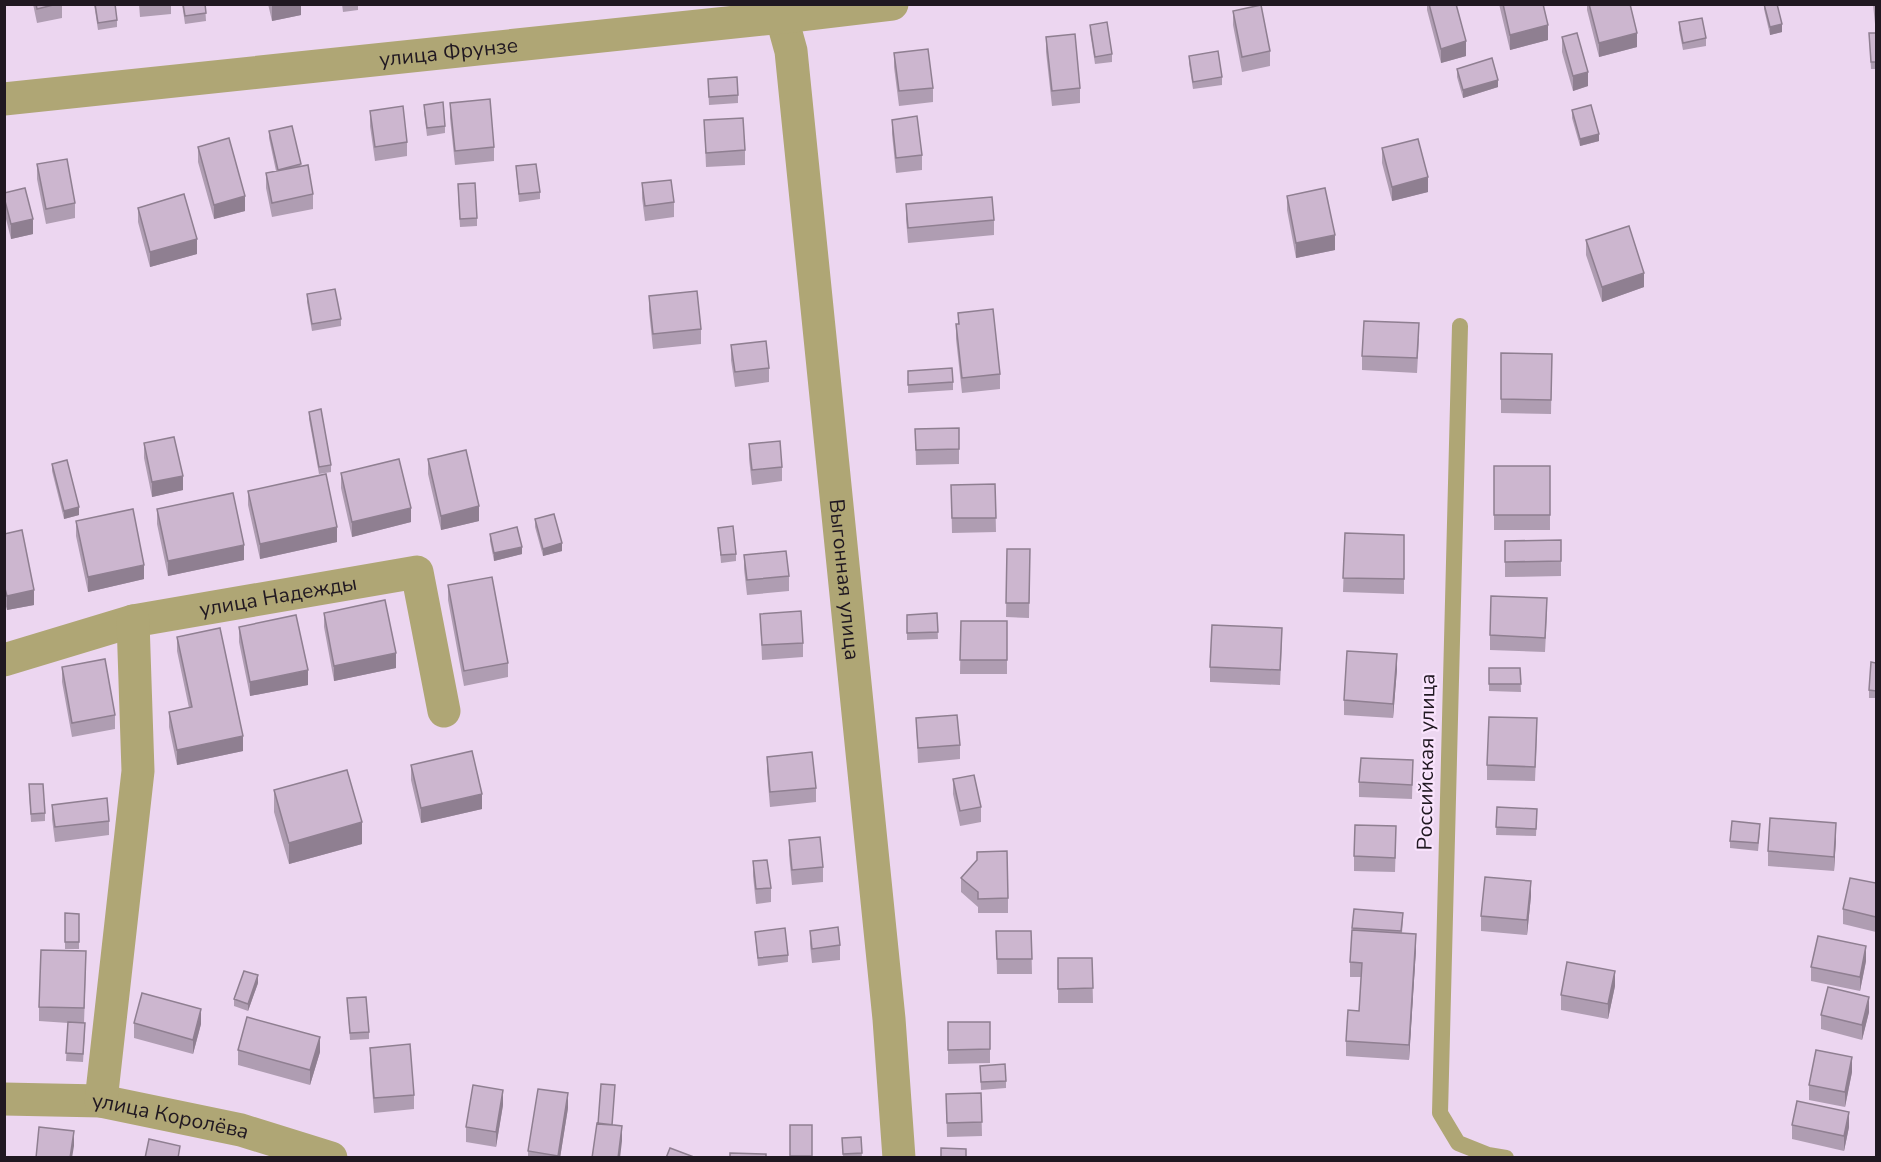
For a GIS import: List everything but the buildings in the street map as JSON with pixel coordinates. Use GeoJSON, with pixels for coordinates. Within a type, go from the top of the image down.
{"type":"FeatureCollection","features":[{"type":"Feature","properties":{"kind":"street","name":"улица Фрунзе"},"geometry":{"type":"LineString","coordinates":[[4,99],[781,11],[892,4]]}},
{"type":"Feature","properties":{"kind":"street","name":"Выгонная улица"},"geometry":{"type":"LineString","coordinates":[[781,11],[791,51],[889,1019],[900,1158]]}},
{"type":"Feature","properties":{"kind":"street","name":"улица Надежды"},"geometry":{"type":"LineString","coordinates":[[4,660],[133,621],[417,572],[444,711]]}},
{"type":"Feature","properties":{"kind":"street"},"geometry":{"type":"LineString","coordinates":[[101,1101],[138,771],[133,621]]}},
{"type":"Feature","properties":{"kind":"street","name":"улица Королёва"},"geometry":{"type":"LineString","coordinates":[[4,1099],[101,1101],[241,1130],[331,1158]]}},
{"type":"Feature","properties":{"kind":"lane","name":"Российская улица"},"geometry":{"type":"LineString","coordinates":[[1460,326],[1440,1113],[1458,1143],[1488,1155],[1506,1158]]}}]}
